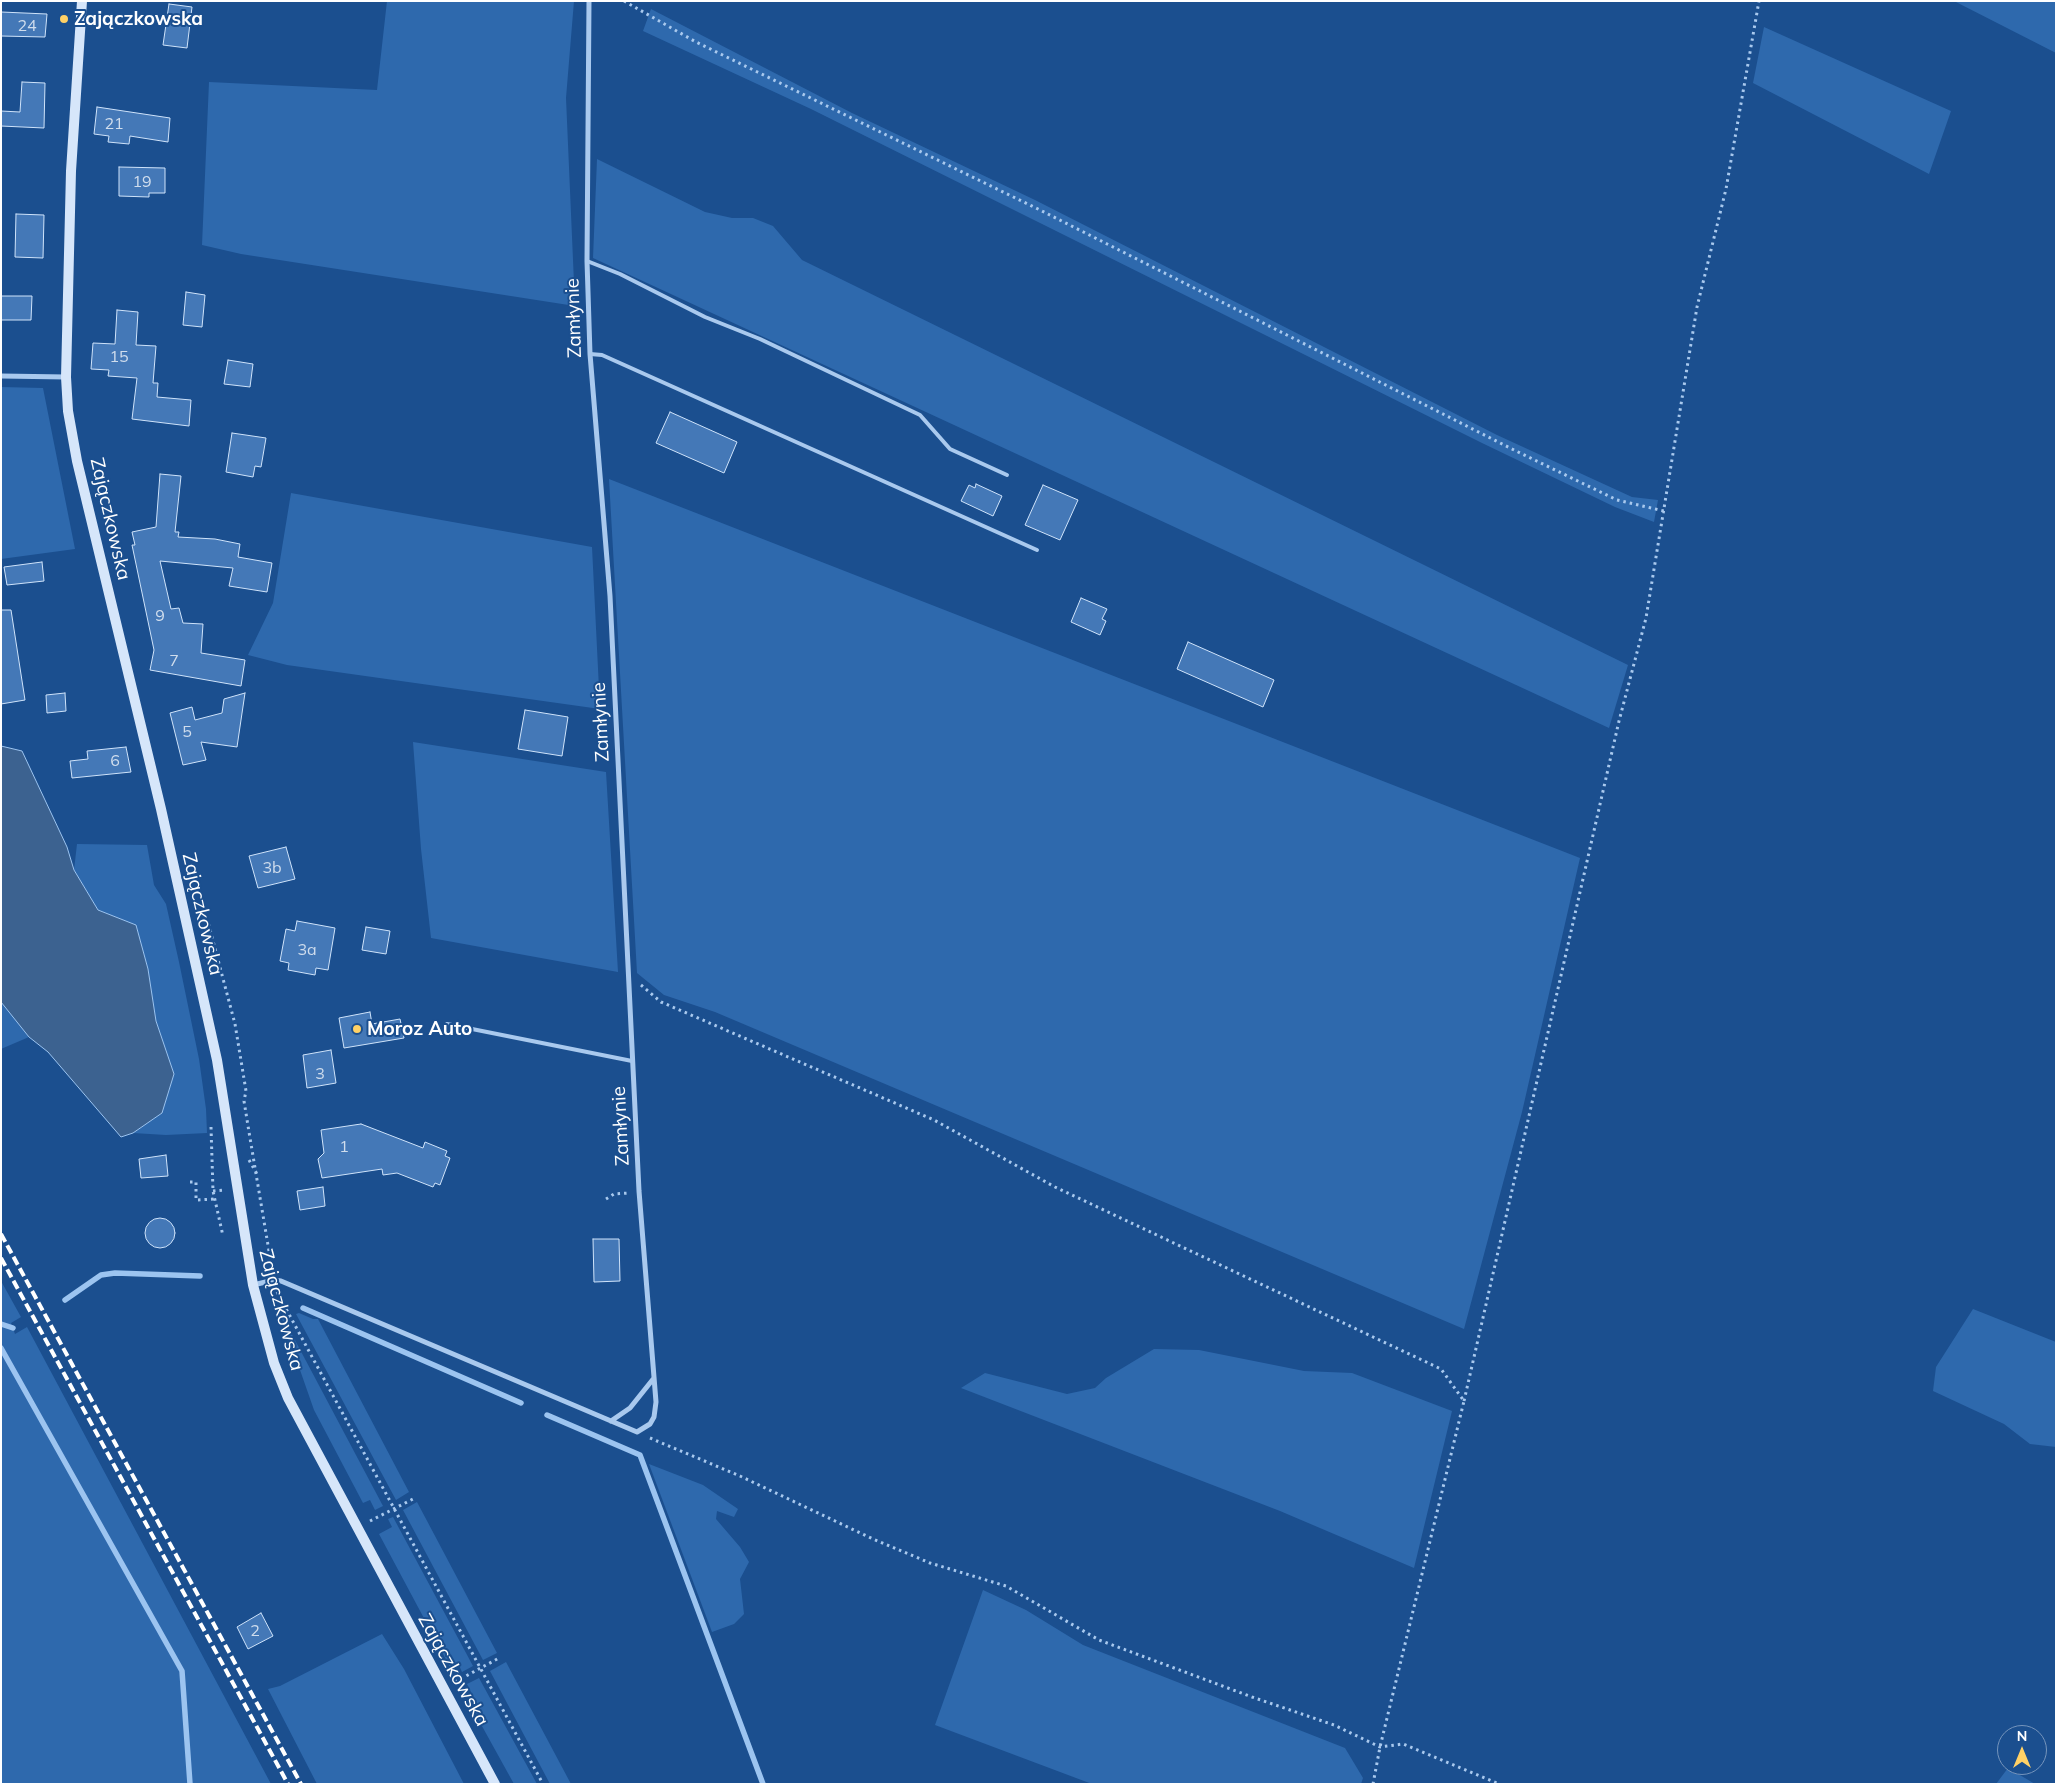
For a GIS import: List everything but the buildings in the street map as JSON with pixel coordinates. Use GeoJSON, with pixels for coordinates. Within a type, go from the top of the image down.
{"type":"FeatureCollection","features":[{"type":"Feature","properties":{"kind":"main road","name":"Zajączkowska"},"geometry":{"type":"LineString","coordinates":[[82,1],[73,122],[66,377],[68,411],[78,461],[161,809],[217,1060],[253,1285],[271,1353],[288,1398],[356,1528],[495,1784]]}},
{"type":"Feature","properties":{"kind":"street","name":"Zamłynie"},"geometry":{"type":"LineString","coordinates":[[589,1],[587,261],[590,354],[610,596],[639,1192],[656,1402],[654,1417],[650,1424],[637,1432]]}},
{"type":"Feature","properties":{"kind":"street"},"geometry":{"type":"LineString","coordinates":[[1,376],[66,377]]}},
{"type":"Feature","properties":{"kind":"street"},"geometry":{"type":"LineString","coordinates":[[253,1285],[274,1280],[281,1281],[637,1432]]}},
{"type":"Feature","properties":{"kind":"street"},"geometry":{"type":"LineString","coordinates":[[610,1421],[630,1408],[654,1378]]}},
{"type":"Feature","properties":{"kind":"lane"},"geometry":{"type":"LineString","coordinates":[[587,261],[620,274],[706,317],[760,339],[920,415],[950,449],[1007,475]]}},
{"type":"Feature","properties":{"kind":"lane"},"geometry":{"type":"LineString","coordinates":[[590,354],[602,356],[1038,550]]}},
{"type":"Feature","properties":{"kind":"lane"},"geometry":{"type":"LineString","coordinates":[[447,1024],[632,1061]]}},
{"type":"Feature","properties":{"kind":"path"},"geometry":{"type":"LineString","coordinates":[[624,1],[696,42],[1031,206],[1514,450],[1617,500],[1664,511]]}},
{"type":"Feature","properties":{"kind":"path"},"geometry":{"type":"LineString","coordinates":[[1373,1784],[1380,1748],[1464,1401],[1619,721],[1646,618],[1697,307],[1726,189],[1759,1]]}},
{"type":"Feature","properties":{"kind":"path"},"geometry":{"type":"LineString","coordinates":[[200,913],[208,922],[235,1024],[246,1091],[244,1101],[272,1269]]}},
{"type":"Feature","properties":{"kind":"path"},"geometry":{"type":"LineString","coordinates":[[629,975],[661,1002],[934,1120],[1055,1187],[1441,1369],[1464,1401]]}},
{"type":"Feature","properties":{"kind":"path"},"geometry":{"type":"LineString","coordinates":[[190,1182],[196,1182],[196,1200],[214,1199]]}},
{"type":"Feature","properties":{"kind":"path"},"geometry":{"type":"LineString","coordinates":[[213,1191],[223,1236]]}},
{"type":"Feature","properties":{"kind":"path"},"geometry":{"type":"LineString","coordinates":[[606,1199],[614,1194],[639,1192]]}},
{"type":"Feature","properties":{"kind":"path"},"geometry":{"type":"LineString","coordinates":[[277,1290],[543,1784]]}},
{"type":"Feature","properties":{"kind":"path"},"geometry":{"type":"LineString","coordinates":[[637,1432],[756,1483],[873,1539],[930,1562],[1006,1586],[1099,1640],[1252,1697],[1334,1725],[1380,1748],[1403,1744],[1499,1784]]}},
{"type":"Feature","properties":{"kind":"path"},"geometry":{"type":"LineString","coordinates":[[356,1528],[412,1499]]}},
{"type":"Feature","properties":{"kind":"path"},"geometry":{"type":"LineString","coordinates":[[443,1689],[499,1658]]}},
{"type":"Feature","properties":{"kind":"shaded area"},"geometry":{"type":"Polygon","coordinates":[[[387,1],[574,1],[566,98],[575,306],[241,254],[202,245],[209,82],[377,90],[387,1]]]}},
{"type":"Feature","properties":{"kind":"shaded area"},"geometry":{"type":"Polygon","coordinates":[[[1954,1],[2056,1],[2056,53],[1954,1]]]}},
{"type":"Feature","properties":{"kind":"shaded area"},"geometry":{"type":"Polygon","coordinates":[[[651,9],[852,113],[1035,200],[1497,435],[1632,497],[1658,500],[1654,522],[1615,507],[1482,443],[811,109],[643,31],[651,9]]]}},
{"type":"Feature","properties":{"kind":"shaded area"},"geometry":{"type":"Polygon","coordinates":[[[1764,27],[1951,111],[1929,174],[1753,83],[1764,27]]]}},
{"type":"Feature","properties":{"kind":"shaded area"},"geometry":{"type":"Polygon","coordinates":[[[597,159],[705,212],[732,218],[753,218],[773,226],[802,260],[1628,665],[1609,728],[593,258],[597,159]]]}},
{"type":"Feature","properties":{"kind":"shaded area"},"geometry":{"type":"Polygon","coordinates":[[[1,387],[43,388],[75,549],[1,559],[1,387]]]}},
{"type":"Feature","properties":{"kind":"shaded area"},"geometry":{"type":"Polygon","coordinates":[[[609,479],[1580,858],[1522,1112],[1464,1329],[715,1012],[664,995],[637,973],[609,479]]]}},
{"type":"Feature","properties":{"kind":"shaded area"},"geometry":{"type":"Polygon","coordinates":[[[291,493],[592,547],[600,709],[287,665],[248,655],[273,603],[291,493]]]}},
{"type":"Feature","properties":{"kind":"shaded area"},"geometry":{"type":"Polygon","coordinates":[[[413,742],[606,772],[618,972],[431,938],[421,849],[413,742]]]}},
{"type":"Feature","properties":{"kind":"shaded area"},"geometry":{"type":"Polygon","coordinates":[[[1,746],[22,751],[67,847],[74,870],[98,910],[136,925],[148,969],[156,1021],[174,1074],[162,1113],[133,1133],[121,1137],[48,1052],[29,1037],[1,1002],[1,746]]]}},
{"type":"Feature","properties":{"kind":"shaded area"},"geometry":{"type":"Polygon","coordinates":[[[77,844],[147,845],[154,885],[166,904],[179,962],[199,1059],[206,1109],[207,1133],[166,1135],[133,1133],[162,1113],[174,1074],[156,1021],[148,969],[136,925],[98,910],[74,870],[77,844]]]}},
{"type":"Feature","properties":{"kind":"shaded area"},"geometry":{"type":"Polygon","coordinates":[[[1,1002],[29,1037],[1,1049],[1,1002]]]}},
{"type":"Feature","properties":{"kind":"shaded area"},"geometry":{"type":"Polygon","coordinates":[[[1,1281],[21,1317],[11,1323],[15,1334],[27,1327],[271,1784],[1,1784],[1,1281]]]}},
{"type":"Feature","properties":{"kind":"shaded area"},"geometry":{"type":"Polygon","coordinates":[[[1973,1309],[2056,1342],[2056,1447],[2030,1444],[2004,1424],[1933,1391],[1936,1367],[1973,1309]]]}},
{"type":"Feature","properties":{"kind":"shaded area"},"geometry":{"type":"Polygon","coordinates":[[[279,1310],[383,1506],[375,1510],[370,1500],[363,1503],[314,1410],[279,1310]]]}},
{"type":"Feature","properties":{"kind":"shaded area"},"geometry":{"type":"Polygon","coordinates":[[[299,1313],[313,1319],[318,1319],[409,1492],[396,1500],[296,1314],[299,1313]]]}},
{"type":"Feature","properties":{"kind":"shaded area"},"geometry":{"type":"Polygon","coordinates":[[[1154,1349],[1199,1350],[1304,1371],[1352,1373],[1452,1411],[1414,1568],[1280,1511],[961,1388],[985,1373],[1067,1394],[1095,1388],[1106,1378],[1154,1349]]]}},
{"type":"Feature","properties":{"kind":"shaded area"},"geometry":{"type":"Polygon","coordinates":[[[649,1464],[703,1485],[738,1509],[734,1517],[717,1511],[716,1519],[740,1547],[749,1562],[740,1579],[744,1614],[734,1624],[712,1632],[649,1464]]]}},
{"type":"Feature","properties":{"kind":"shaded area"},"geometry":{"type":"Polygon","coordinates":[[[417,1502],[497,1653],[483,1660],[403,1510],[417,1502]]]}},
{"type":"Feature","properties":{"kind":"shaded area"},"geometry":{"type":"Polygon","coordinates":[[[393,1517],[473,1666],[462,1672],[458,1663],[450,1667],[379,1534],[392,1527],[388,1519],[393,1517]]]}},
{"type":"Feature","properties":{"kind":"shaded area"},"geometry":{"type":"Polygon","coordinates":[[[983,1590],[1026,1610],[1083,1645],[1345,1748],[1363,1778],[1361,1784],[1092,1784],[935,1725],[983,1590]]]}},
{"type":"Feature","properties":{"kind":"shaded area"},"geometry":{"type":"Polygon","coordinates":[[[382,1634],[404,1669],[464,1784],[317,1784],[268,1689],[280,1686],[382,1634]]]}},
{"type":"Feature","properties":{"kind":"shaded area"},"geometry":{"type":"Polygon","coordinates":[[[506,1662],[571,1784],[550,1784],[490,1671],[506,1662]]]}},
{"type":"Feature","properties":{"kind":"shaded area"},"geometry":{"type":"Polygon","coordinates":[[[479,1678],[537,1784],[514,1784],[467,1699],[473,1696],[467,1684],[479,1678]]]}},
{"type":"Feature","properties":{"kind":"shaded area"},"geometry":{"type":"Polygon","coordinates":[[[2003,1775],[2020,1775],[2035,1784],[1996,1784],[2003,1775]]]}},
{"type":"Feature","properties":{"kind":"waterway"},"geometry":{"type":"LineString","coordinates":[[65,1300],[101,1275],[115,1273],[200,1276]]}},
{"type":"Feature","properties":{"kind":"waterway"},"geometry":{"type":"LineString","coordinates":[[303,1308],[521,1403]]}},
{"type":"Feature","properties":{"kind":"waterway"},"geometry":{"type":"LineString","coordinates":[[1,1324],[13,1328]]}},
{"type":"Feature","properties":{"kind":"waterway"},"geometry":{"type":"LineString","coordinates":[[1,1348],[182,1671],[190,1784]]}},
{"type":"Feature","properties":{"kind":"waterway"},"geometry":{"type":"LineString","coordinates":[[547,1415],[640,1455],[763,1784]]}},
{"type":"Feature","properties":{"kind":"railway"},"geometry":{"type":"LineString","coordinates":[[1,1234],[301,1784]]}},
{"type":"Feature","properties":{"kind":"railway"},"geometry":{"type":"LineString","coordinates":[[1,1258],[288,1784]]}},
{"type":"Feature","properties":{"kind":"place","name":"Zajączkowska"},"geometry":{"type":"Point","coordinates":[64,19]}},
{"type":"Feature","properties":{"kind":"place","name":"Moroz Auto"},"geometry":{"type":"Point","coordinates":[357,1029]}}]}
